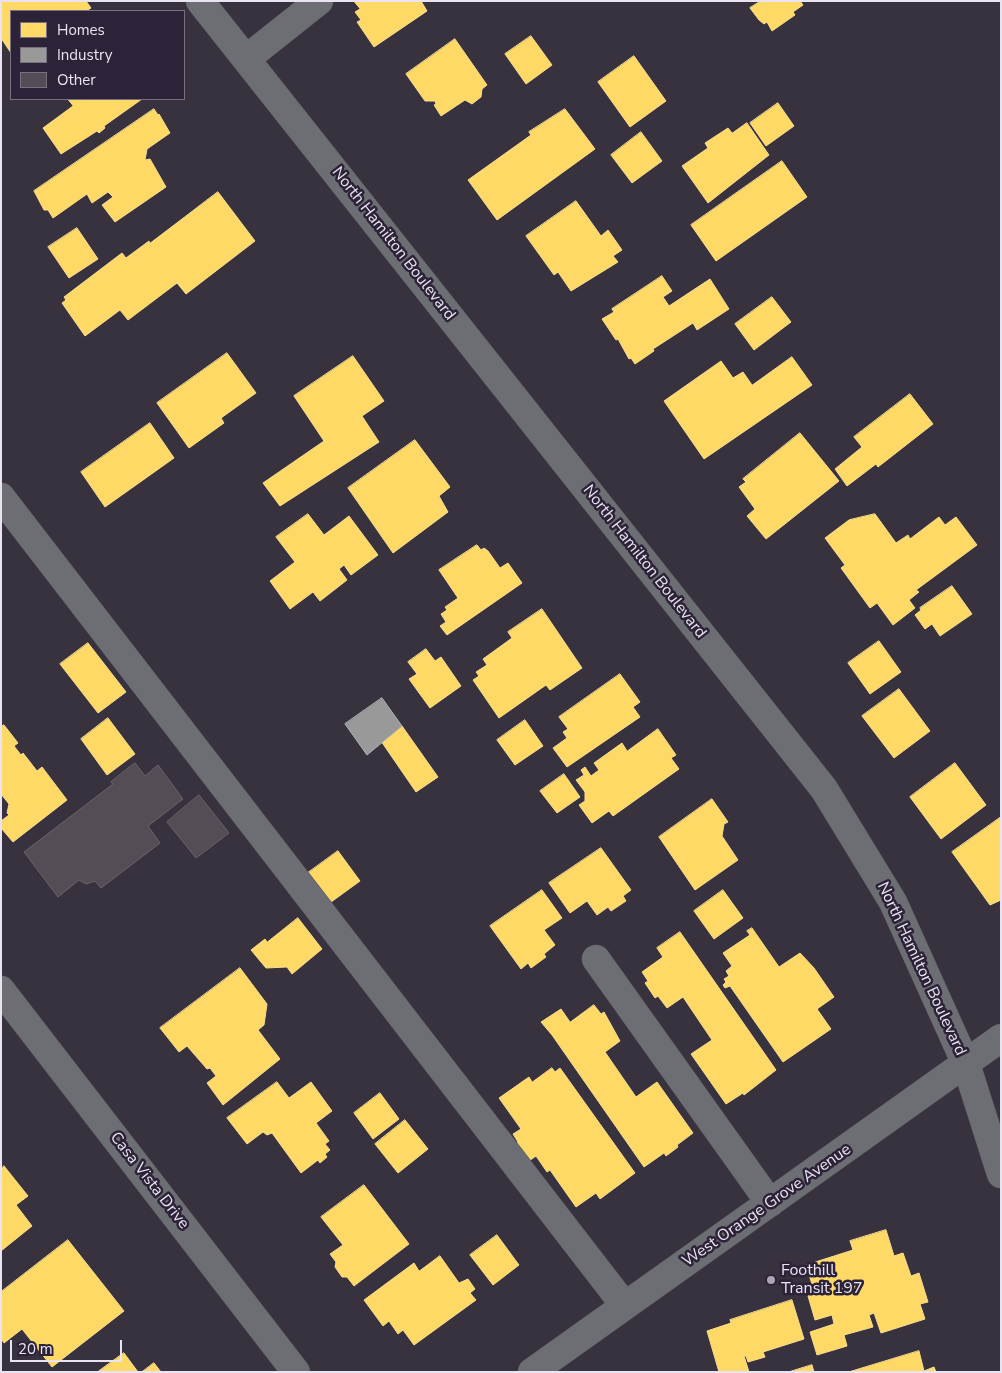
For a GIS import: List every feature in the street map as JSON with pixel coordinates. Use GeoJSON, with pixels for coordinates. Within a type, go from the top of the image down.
{"type":"FeatureCollection","features":[{"type":"Feature","properties":{"kind":"street","name":"North Hamilton Boulevard"},"geometry":{"type":"LineString","coordinates":[[200,1],[824,788],[893,902],[966,1064],[1001,1174]]}},
{"type":"Feature","properties":{"kind":"street"},"geometry":{"type":"LineString","coordinates":[[246,59],[319,1]]}},
{"type":"Feature","properties":{"kind":"street"},"geometry":{"type":"LineString","coordinates":[[1,497],[625,1306]]}},
{"type":"Feature","properties":{"kind":"street"},"geometry":{"type":"LineString","coordinates":[[596,960],[770,1203]]}},
{"type":"Feature","properties":{"kind":"street","name":"Casa Vista Drive"},"geometry":{"type":"LineString","coordinates":[[1,990],[296,1372]]}},
{"type":"Feature","properties":{"kind":"street","name":"West Orange Grove Avenue"},"geometry":{"type":"LineString","coordinates":[[532,1372],[1001,1038]]}},
{"type":"Feature","properties":{"kind":"building: Homes"},"geometry":{"type":"Polygon","coordinates":[[[1,1],[86,1],[91,8],[88,10],[10,10],[10,52],[1,38],[1,1]]]}},
{"type":"Feature","properties":{"kind":"building: Homes"},"geometry":{"type":"Polygon","coordinates":[[[354,1],[421,1],[427,11],[374,47],[357,22],[361,20],[355,12],[360,9],[354,1]]]}},
{"type":"Feature","properties":{"kind":"building: Homes"},"geometry":{"type":"Polygon","coordinates":[[[761,1],[800,1],[803,5],[793,12],[795,15],[772,31],[767,22],[764,24],[759,20],[750,8],[761,1]]]}},
{"type":"Feature","properties":{"kind":"building: Homes"},"geometry":{"type":"Polygon","coordinates":[[[531,36],[552,65],[526,84],[505,54],[531,36]]]}},
{"type":"Feature","properties":{"kind":"building: Homes"},"geometry":{"type":"Polygon","coordinates":[[[455,39],[487,85],[482,89],[481,97],[472,104],[465,100],[441,116],[434,105],[436,104],[435,101],[425,101],[406,74],[455,39]]]}},
{"type":"Feature","properties":{"kind":"building: Homes"},"geometry":{"type":"Polygon","coordinates":[[[634,56],[666,101],[630,127],[598,82],[634,56]]]}},
{"type":"Feature","properties":{"kind":"building: Homes"},"geometry":{"type":"Polygon","coordinates":[[[69,100],[141,100],[104,126],[105,128],[99,133],[97,131],[61,154],[43,128],[73,106],[69,100]]]}},
{"type":"Feature","properties":{"kind":"building: Homes"},"geometry":{"type":"Polygon","coordinates":[[[778,103],[794,126],[766,146],[750,123],[778,103]]]}},
{"type":"Feature","properties":{"kind":"building: Homes"},"geometry":{"type":"Polygon","coordinates":[[[154,109],[170,133],[147,149],[145,160],[150,159],[166,187],[115,222],[102,205],[113,197],[108,192],[92,203],[87,194],[53,218],[48,210],[44,210],[34,191],[154,109]]]}},
{"type":"Feature","properties":{"kind":"building: Homes"},"geometry":{"type":"Polygon","coordinates":[[[565,109],[595,149],[497,220],[468,180],[531,135],[529,132],[565,109]]]}},
{"type":"Feature","properties":{"kind":"building: Homes"},"geometry":{"type":"Polygon","coordinates":[[[747,123],[769,155],[708,203],[682,166],[708,148],[705,143],[728,128],[732,133],[747,123]]]}},
{"type":"Feature","properties":{"kind":"building: Homes"},"geometry":{"type":"Polygon","coordinates":[[[641,132],[662,161],[632,183],[611,155],[641,132]]]}},
{"type":"Feature","properties":{"kind":"building: Homes"},"geometry":{"type":"Polygon","coordinates":[[[782,161],[807,197],[716,261],[691,225],[782,161]]]}},
{"type":"Feature","properties":{"kind":"building: Homes"},"geometry":{"type":"Polygon","coordinates":[[[218,192],[255,241],[186,294],[177,283],[128,320],[120,310],[85,336],[62,303],[66,300],[64,297],[122,253],[126,258],[149,241],[150,243],[218,192]]]}},
{"type":"Feature","properties":{"kind":"building: Homes"},"geometry":{"type":"Polygon","coordinates":[[[576,201],[601,236],[608,230],[622,250],[613,256],[618,262],[571,291],[558,272],[554,275],[526,236],[576,201]]]}},
{"type":"Feature","properties":{"kind":"building: Homes"},"geometry":{"type":"Polygon","coordinates":[[[77,228],[98,259],[69,278],[48,247],[77,228]]]}},
{"type":"Feature","properties":{"kind":"building: Homes"},"geometry":{"type":"Polygon","coordinates":[[[662,276],[672,291],[663,297],[669,306],[710,279],[729,309],[697,330],[693,323],[653,349],[654,351],[635,364],[631,358],[629,359],[618,339],[616,340],[602,319],[614,312],[612,309],[662,276]]]}},
{"type":"Feature","properties":{"kind":"building: Homes"},"geometry":{"type":"Polygon","coordinates":[[[772,297],[791,322],[754,350],[735,324],[772,297]]]}},
{"type":"Feature","properties":{"kind":"building: Homes"},"geometry":{"type":"Polygon","coordinates":[[[227,353],[256,393],[221,418],[224,423],[189,448],[157,403],[227,353]]]}},
{"type":"Feature","properties":{"kind":"building: Homes"},"geometry":{"type":"Polygon","coordinates":[[[353,356],[384,401],[362,416],[379,442],[280,506],[263,483],[324,441],[294,396],[353,356]]]}},
{"type":"Feature","properties":{"kind":"building: Homes"},"geometry":{"type":"Polygon","coordinates":[[[792,357],[812,385],[704,459],[664,401],[721,361],[733,378],[743,372],[752,385],[792,357]]]}},
{"type":"Feature","properties":{"kind":"building: Homes"},"geometry":{"type":"Polygon","coordinates":[[[910,394],[933,424],[878,467],[876,464],[847,486],[835,469],[862,447],[854,437],[910,394]]]}},
{"type":"Feature","properties":{"kind":"building: Homes"},"geometry":{"type":"Polygon","coordinates":[[[150,423],[174,458],[105,507],[81,472],[150,423]]]}},
{"type":"Feature","properties":{"kind":"building: Homes"},"geometry":{"type":"Polygon","coordinates":[[[800,433],[839,481],[766,539],[747,516],[755,509],[739,487],[746,482],[743,479],[800,433]]]}},
{"type":"Feature","properties":{"kind":"building: Homes"},"geometry":{"type":"Polygon","coordinates":[[[415,440],[450,487],[439,496],[448,512],[393,553],[348,488],[415,440]]]}},
{"type":"Feature","properties":{"kind":"building: Homes"},"geometry":{"type":"Polygon","coordinates":[[[308,514],[324,535],[349,516],[378,555],[351,575],[344,565],[339,569],[347,580],[320,601],[313,592],[290,609],[270,581],[295,562],[276,537],[308,514]]]}},
{"type":"Feature","properties":{"kind":"building: Homes"},"geometry":{"type":"Polygon","coordinates":[[[875,514],[896,543],[908,535],[910,539],[939,517],[945,525],[956,517],[977,545],[916,590],[919,592],[909,600],[915,608],[893,625],[877,603],[870,608],[841,568],[845,565],[825,538],[849,520],[875,514]]]}},
{"type":"Feature","properties":{"kind":"building: Homes"},"geometry":{"type":"Polygon","coordinates":[[[477,545],[481,550],[484,548],[488,551],[500,568],[508,563],[522,583],[447,635],[440,626],[446,622],[441,614],[447,610],[445,607],[458,598],[439,570],[477,545]]]}},
{"type":"Feature","properties":{"kind":"building: Homes"},"geometry":{"type":"Polygon","coordinates":[[[952,586],[972,614],[940,636],[932,624],[925,629],[915,615],[921,610],[920,608],[952,586]]]}},
{"type":"Feature","properties":{"kind":"building: Homes"},"geometry":{"type":"Polygon","coordinates":[[[542,609],[582,668],[550,690],[546,685],[499,718],[473,680],[479,676],[476,672],[487,665],[483,659],[512,638],[508,632],[542,609]]]}},
{"type":"Feature","properties":{"kind":"building: Homes"},"geometry":{"type":"Polygon","coordinates":[[[879,641],[901,672],[870,694],[848,663],[879,641]]]}},
{"type":"Feature","properties":{"kind":"building: Homes"},"geometry":{"type":"Polygon","coordinates":[[[88,643],[126,692],[98,713],[60,664],[88,643]]]}},
{"type":"Feature","properties":{"kind":"building: Homes"},"geometry":{"type":"Polygon","coordinates":[[[426,649],[435,661],[441,657],[461,686],[430,708],[409,679],[417,674],[408,662],[426,649]]]}},
{"type":"Feature","properties":{"kind":"building: Homes"},"geometry":{"type":"Polygon","coordinates":[[[620,674],[640,702],[633,707],[640,717],[567,767],[553,748],[567,738],[563,732],[568,729],[559,717],[620,674]]]}},
{"type":"Feature","properties":{"kind":"building: Homes"},"geometry":{"type":"Polygon","coordinates":[[[899,689],[930,731],[894,758],[862,716],[899,689]]]}},
{"type":"Feature","properties":{"kind":"building: Homes"},"geometry":{"type":"Polygon","coordinates":[[[108,718],[135,754],[107,775],[81,739],[108,718]]]}},
{"type":"Feature","properties":{"kind":"building: Homes"},"geometry":{"type":"Polygon","coordinates":[[[525,720],[543,746],[515,765],[497,740],[525,720]]]}},
{"type":"Feature","properties":{"kind":"building: Homes"},"geometry":{"type":"Polygon","coordinates":[[[4,725],[18,743],[14,746],[21,755],[23,753],[37,771],[42,767],[67,800],[13,842],[1,828],[1,821],[9,815],[7,813],[9,804],[1,794],[1,727],[4,725]]]}},
{"type":"Feature","properties":{"kind":"building: Homes"},"geometry":{"type":"Polygon","coordinates":[[[402,726],[438,777],[416,792],[381,741],[402,726]]]}},
{"type":"Feature","properties":{"kind":"building: Homes"},"geometry":{"type":"Polygon","coordinates":[[[658,729],[676,755],[671,758],[679,769],[613,816],[609,811],[592,823],[579,805],[585,801],[585,792],[576,780],[584,775],[581,770],[585,767],[591,776],[599,770],[594,763],[622,743],[627,751],[658,729]]]}},
{"type":"Feature","properties":{"kind":"building: Homes"},"geometry":{"type":"Polygon","coordinates":[[[955,763],[986,805],[941,839],[910,797],[955,763]]]}},
{"type":"Feature","properties":{"kind":"building: Homes"},"geometry":{"type":"Polygon","coordinates":[[[564,774],[580,797],[557,813],[540,791],[564,774]]]}},
{"type":"Feature","properties":{"kind":"building: Homes"},"geometry":{"type":"Polygon","coordinates":[[[712,799],[728,822],[724,824],[722,836],[738,860],[695,890],[659,837],[712,799]]]}},
{"type":"Feature","properties":{"kind":"building: Homes"},"geometry":{"type":"Polygon","coordinates":[[[1001,817],[1001,900],[990,905],[952,852],[1001,817]]]}},
{"type":"Feature","properties":{"kind":"building: Homes"},"geometry":{"type":"Polygon","coordinates":[[[601,848],[631,890],[623,896],[626,901],[611,911],[608,907],[597,915],[587,901],[570,913],[549,883],[601,848]]]}},
{"type":"Feature","properties":{"kind":"building: Homes"},"geometry":{"type":"Polygon","coordinates":[[[338,851],[360,881],[327,905],[305,875],[338,851]]]}},
{"type":"Feature","properties":{"kind":"building: Homes"},"geometry":{"type":"Polygon","coordinates":[[[542,890],[562,918],[544,930],[555,945],[544,954],[546,957],[531,968],[528,963],[521,969],[490,926],[542,890]]]}},
{"type":"Feature","properties":{"kind":"building: Homes"},"geometry":{"type":"Polygon","coordinates":[[[723,890],[743,918],[714,939],[694,911],[723,890]]]}},
{"type":"Feature","properties":{"kind":"building: Homes"},"geometry":{"type":"Polygon","coordinates":[[[298,918],[322,949],[292,974],[287,967],[266,968],[251,950],[265,939],[267,942],[298,918]]]}},
{"type":"Feature","properties":{"kind":"building: Homes"},"geometry":{"type":"Polygon","coordinates":[[[752,928],[779,967],[800,953],[814,968],[834,997],[817,1009],[831,1029],[783,1062],[730,986],[725,988],[723,985],[726,982],[724,979],[729,976],[726,971],[732,966],[723,953],[750,935],[747,931],[752,928]]]}},
{"type":"Feature","properties":{"kind":"building: Homes"},"geometry":{"type":"Polygon","coordinates":[[[680,932],[776,1070],[744,1095],[743,1093],[726,1104],[691,1054],[712,1040],[683,997],[667,1008],[658,996],[655,998],[645,983],[648,981],[642,972],[663,957],[657,948],[680,932]]]}},
{"type":"Feature","properties":{"kind":"building: Homes"},"geometry":{"type":"Polygon","coordinates":[[[240,968],[267,1004],[264,1025],[258,1030],[280,1059],[223,1105],[207,1083],[216,1076],[210,1068],[207,1069],[187,1046],[179,1052],[160,1028],[240,968]]]}},
{"type":"Feature","properties":{"kind":"building: Homes"},"geometry":{"type":"Polygon","coordinates":[[[594,1005],[601,1014],[604,1012],[620,1041],[605,1052],[636,1097],[657,1082],[693,1133],[666,1156],[664,1153],[644,1167],[541,1022],[561,1009],[570,1022],[594,1005]]]}},
{"type":"Feature","properties":{"kind":"building: Homes"},"geometry":{"type":"Polygon","coordinates":[[[552,1068],[555,1072],[560,1068],[635,1173],[600,1199],[596,1193],[576,1207],[550,1170],[547,1172],[536,1156],[526,1163],[513,1146],[518,1142],[513,1134],[521,1129],[499,1098],[529,1077],[532,1082],[552,1068]]]}},
{"type":"Feature","properties":{"kind":"building: Homes"},"geometry":{"type":"Polygon","coordinates":[[[277,1082],[289,1098],[311,1082],[332,1111],[316,1123],[329,1141],[325,1144],[330,1150],[325,1154],[327,1157],[320,1163],[318,1160],[301,1173],[272,1133],[267,1135],[263,1132],[247,1144],[227,1118],[277,1082]]]}},
{"type":"Feature","properties":{"kind":"building: Homes"},"geometry":{"type":"Polygon","coordinates":[[[380,1093],[399,1119],[373,1139],[354,1113],[380,1093]]]}},
{"type":"Feature","properties":{"kind":"building: Homes"},"geometry":{"type":"Polygon","coordinates":[[[405,1120],[428,1149],[398,1173],[375,1144],[405,1120]]]}},
{"type":"Feature","properties":{"kind":"building: Homes"},"geometry":{"type":"Polygon","coordinates":[[[4,1166],[28,1196],[16,1205],[32,1226],[1,1251],[1,1169],[4,1166]]]}},
{"type":"Feature","properties":{"kind":"building: Homes"},"geometry":{"type":"Polygon","coordinates":[[[364,1185],[409,1244],[354,1286],[347,1277],[342,1277],[335,1267],[336,1262],[330,1254],[343,1245],[321,1217],[364,1185]]]}},
{"type":"Feature","properties":{"kind":"building: Homes"},"geometry":{"type":"Polygon","coordinates":[[[886,1230],[894,1256],[903,1253],[911,1276],[919,1273],[928,1302],[920,1304],[925,1319],[881,1333],[874,1313],[869,1315],[873,1327],[844,1335],[847,1346],[817,1355],[810,1332],[834,1324],[832,1315],[815,1320],[808,1296],[815,1294],[806,1265],[853,1250],[850,1241],[886,1230]]]}},
{"type":"Feature","properties":{"kind":"building: Homes"},"geometry":{"type":"Polygon","coordinates":[[[497,1235],[519,1265],[493,1285],[470,1255],[497,1235]]]}},
{"type":"Feature","properties":{"kind":"building: Homes"},"geometry":{"type":"Polygon","coordinates":[[[68,1240],[124,1311],[52,1367],[22,1329],[4,1343],[1,1338],[1,1292],[68,1240]]]}},
{"type":"Feature","properties":{"kind":"building: Homes"},"geometry":{"type":"Polygon","coordinates":[[[440,1256],[459,1283],[468,1279],[475,1289],[470,1293],[476,1300],[414,1345],[403,1330],[398,1334],[389,1321],[383,1326],[364,1300],[414,1263],[419,1271],[440,1256]]]}},
{"type":"Feature","properties":{"kind":"building: Homes"},"geometry":{"type":"Polygon","coordinates":[[[792,1300],[804,1339],[763,1352],[765,1357],[748,1362],[746,1356],[744,1356],[749,1372],[719,1372],[707,1331],[731,1323],[730,1320],[792,1300]]]}},
{"type":"Feature","properties":{"kind":"building: Homes"},"geometry":{"type":"Polygon","coordinates":[[[919,1351],[924,1371],[934,1367],[936,1372],[849,1372],[919,1351]]]}},
{"type":"Feature","properties":{"kind":"building: Homes"},"geometry":{"type":"Polygon","coordinates":[[[124,1353],[138,1372],[99,1371],[124,1353]]]}},
{"type":"Feature","properties":{"kind":"building: Homes"},"geometry":{"type":"Polygon","coordinates":[[[154,1363],[161,1372],[142,1372],[154,1363]]]}},
{"type":"Feature","properties":{"kind":"building: Homes"},"geometry":{"type":"Polygon","coordinates":[[[812,1365],[814,1372],[789,1372],[812,1365]]]}},
{"type":"Feature","properties":{"kind":"building: Industry"},"geometry":{"type":"Polygon","coordinates":[[[382,698],[402,726],[367,755],[345,724],[382,698]]]}},
{"type":"Feature","properties":{"kind":"building: Other"},"geometry":{"type":"Polygon","coordinates":[[[135,763],[145,776],[158,765],[183,799],[148,826],[160,843],[101,888],[95,881],[86,884],[79,880],[58,897],[24,852],[113,784],[111,782],[135,763]]]}},
{"type":"Feature","properties":{"kind":"building: Other"},"geometry":{"type":"Polygon","coordinates":[[[199,795],[229,833],[196,858],[167,822],[199,795]]]}},
{"type":"Feature","properties":{"kind":"place","name":"Foothill Transit 197"},"geometry":{"type":"Point","coordinates":[771,1280]}}]}
